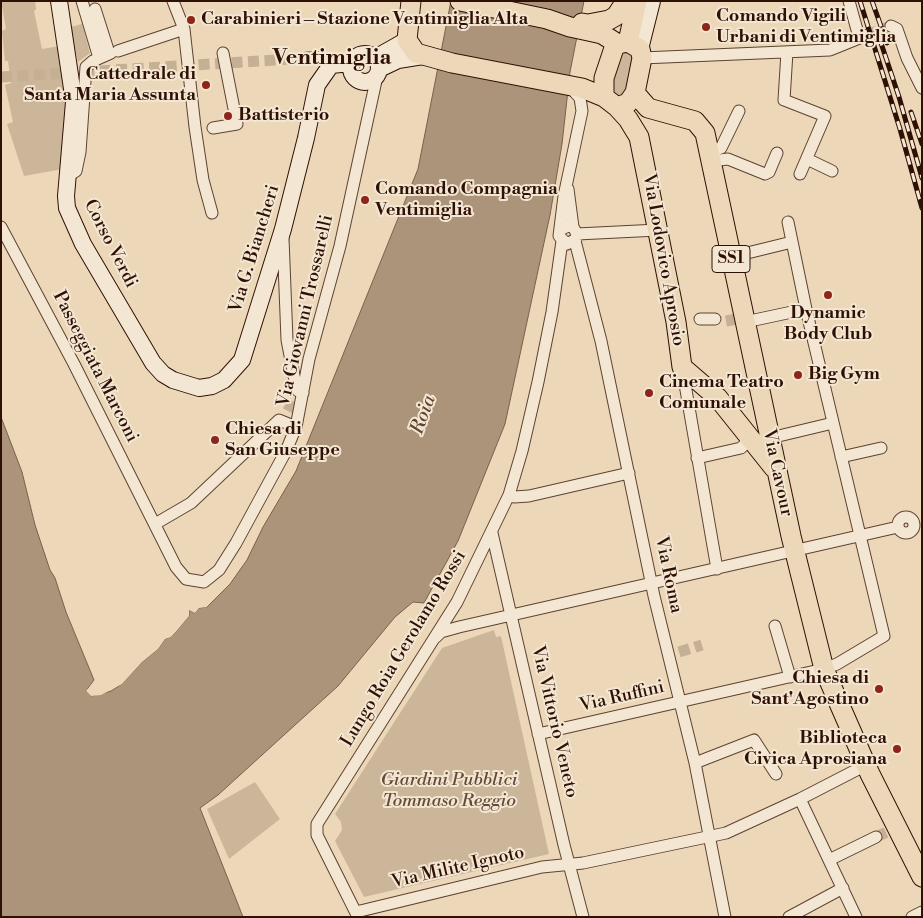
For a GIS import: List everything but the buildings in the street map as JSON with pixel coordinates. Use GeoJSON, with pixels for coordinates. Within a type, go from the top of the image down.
{"type":"FeatureCollection","features":[{"type":"Feature","properties":{"kind":"main road","name":"Corso Verdi"},"geometry":{"type":"LineString","coordinates":[[60,1],[74,102],[67,208],[83,244],[153,363],[163,374],[188,386]]}},
{"type":"Feature","properties":{"kind":"main road"},"geometry":{"type":"LineString","coordinates":[[424,1],[410,8],[407,40],[411,48],[429,58],[577,90],[609,102],[628,103],[635,93],[628,46],[628,4]]}},
{"type":"Feature","properties":{"kind":"main road"},"geometry":{"type":"LineString","coordinates":[[460,1],[547,19],[628,46]]}},
{"type":"Feature","properties":{"kind":"main road"},"geometry":{"type":"LineString","coordinates":[[609,102],[602,90],[611,54],[628,46],[652,1]]}},
{"type":"Feature","properties":{"kind":"main road"},"geometry":{"type":"LineString","coordinates":[[547,19],[566,19],[588,24],[602,23],[616,16],[628,4]]}},
{"type":"Feature","properties":{"kind":"main road"},"geometry":{"type":"LineString","coordinates":[[377,68],[368,54],[362,54],[355,57],[351,63],[351,73],[359,82],[372,80],[377,68],[407,40]]}},
{"type":"Feature","properties":{"kind":"main road"},"geometry":{"type":"LineString","coordinates":[[377,68],[393,62],[429,58]]}},
{"type":"Feature","properties":{"kind":"main road"},"geometry":{"type":"LineString","coordinates":[[331,65],[351,63]]}},
{"type":"Feature","properties":{"kind":"main road","name":"Via G. Biancheri"},"geometry":{"type":"LineString","coordinates":[[188,386],[199,388],[212,386],[224,380],[242,360],[283,229],[306,138],[316,85],[331,65]]}},
{"type":"Feature","properties":{"kind":"main road","name":"Via Cavour"},"geometry":{"type":"LineString","coordinates":[[635,93],[643,104],[656,111],[696,121],[705,133],[742,319],[757,439],[777,472],[824,669],[893,829],[922,877]]}},
{"type":"Feature","properties":{"kind":"main road","name":"Via Lodovico Aprosio"},"geometry":{"type":"LineString","coordinates":[[609,102],[628,119],[639,137],[676,322],[682,367]]}},
{"type":"Feature","properties":{"kind":"main road"},"geometry":{"type":"LineString","coordinates":[[639,137],[640,125],[646,116],[656,111]]}},
{"type":"Feature","properties":{"kind":"main road"},"geometry":{"type":"LineString","coordinates":[[682,367],[718,398],[757,439]]}},
{"type":"Feature","properties":{"kind":"street"},"geometry":{"type":"LineString","coordinates":[[82,1],[109,54]]}},
{"type":"Feature","properties":{"kind":"street"},"geometry":{"type":"LineString","coordinates":[[173,1],[184,29],[203,180],[212,213]]}},
{"type":"Feature","properties":{"kind":"street"},"geometry":{"type":"LineString","coordinates":[[628,46],[831,54],[863,36],[849,1]]}},
{"type":"Feature","properties":{"kind":"street"},"geometry":{"type":"LineString","coordinates":[[95,9],[109,54]]}},
{"type":"Feature","properties":{"kind":"street"},"geometry":{"type":"LineString","coordinates":[[891,26],[897,29],[915,77],[922,88]]}},
{"type":"Feature","properties":{"kind":"street"},"geometry":{"type":"LineString","coordinates":[[68,176],[76,171],[80,152],[86,67],[109,54],[184,29]]}},
{"type":"Feature","properties":{"kind":"street"},"geometry":{"type":"LineString","coordinates":[[787,52],[784,100],[825,116],[800,174]]}},
{"type":"Feature","properties":{"kind":"street"},"geometry":{"type":"LineString","coordinates":[[213,128],[238,124],[223,53]]}},
{"type":"Feature","properties":{"kind":"street"},"geometry":{"type":"LineString","coordinates":[[307,58],[320,58],[331,65]]}},
{"type":"Feature","properties":{"kind":"street","name":"Via Giovanni Trossarelli"},"geometry":{"type":"LineString","coordinates":[[236,543],[286,451],[296,427],[298,394],[340,246],[377,68]]}},
{"type":"Feature","properties":{"kind":"street"},"geometry":{"type":"LineString","coordinates":[[577,90],[582,111]]}},
{"type":"Feature","properties":{"kind":"street"},"geometry":{"type":"LineString","coordinates":[[582,111],[585,106],[594,102],[609,102]]}},
{"type":"Feature","properties":{"kind":"street","name":"Lungo Roia Gerolamo Rossi"},"geometry":{"type":"LineString","coordinates":[[357,914],[317,835],[317,824],[457,602],[492,534],[508,495],[522,451],[552,312],[567,185],[582,111]]}},
{"type":"Feature","properties":{"kind":"street"},"geometry":{"type":"LineString","coordinates":[[710,156],[721,148],[739,111]]}},
{"type":"Feature","properties":{"kind":"street"},"geometry":{"type":"LineString","coordinates":[[710,156],[728,159],[765,174],[769,172],[777,153]]}},
{"type":"Feature","properties":{"kind":"street"},"geometry":{"type":"LineString","coordinates":[[807,159],[832,171]]}},
{"type":"Feature","properties":{"kind":"street","name":"Via Roma"},"geometry":{"type":"LineString","coordinates":[[567,185],[575,234],[600,333],[652,584],[674,654],[725,917]]}},
{"type":"Feature","properties":{"kind":"street"},"geometry":{"type":"LineString","coordinates":[[788,222],[806,309],[860,536]]}},
{"type":"Feature","properties":{"kind":"street"},"geometry":{"type":"LineString","coordinates":[[575,234],[568,226],[561,236],[567,244],[575,234],[658,230]]}},
{"type":"Feature","properties":{"kind":"street","name":"Passeggiata Marconi"},"geometry":{"type":"LineString","coordinates":[[1,227],[74,364],[176,567],[186,579],[195,582],[210,580],[236,543]]}},
{"type":"Feature","properties":{"kind":"street"},"geometry":{"type":"LineString","coordinates":[[283,229],[287,332],[290,360],[298,394]]}},
{"type":"Feature","properties":{"kind":"street"},"geometry":{"type":"LineString","coordinates":[[731,257],[792,242]]}},
{"type":"Feature","properties":{"kind":"street"},"geometry":{"type":"LineString","coordinates":[[742,319],[806,309]]}},
{"type":"Feature","properties":{"kind":"street"},"geometry":{"type":"LineString","coordinates":[[700,319],[715,319]]}},
{"type":"Feature","properties":{"kind":"street","name":"Via Lodovico Aprosio"},"geometry":{"type":"LineString","coordinates":[[682,367],[717,569]]}},
{"type":"Feature","properties":{"kind":"street"},"geometry":{"type":"LineString","coordinates":[[155,524],[191,502],[288,411]]}},
{"type":"Feature","properties":{"kind":"street"},"geometry":{"type":"LineString","coordinates":[[279,420],[296,427]]}},
{"type":"Feature","properties":{"kind":"street"},"geometry":{"type":"LineString","coordinates":[[697,458],[741,448],[757,439],[833,423]]}},
{"type":"Feature","properties":{"kind":"street"},"geometry":{"type":"LineString","coordinates":[[841,458],[882,448]]}},
{"type":"Feature","properties":{"kind":"street"},"geometry":{"type":"LineString","coordinates":[[508,495],[514,497],[528,496],[629,473]]}},
{"type":"Feature","properties":{"kind":"street"},"geometry":{"type":"LineString","coordinates":[[433,640],[441,632],[898,526]]}},
{"type":"Feature","properties":{"kind":"street","name":"Via Vittorio Veneto"},"geometry":{"type":"LineString","coordinates":[[492,534],[583,917]]}},
{"type":"Feature","properties":{"kind":"street","name":"Via Ruffini"},"geometry":{"type":"LineString","coordinates":[[538,734],[824,669],[837,664],[884,636],[860,536]]}},
{"type":"Feature","properties":{"kind":"street"},"geometry":{"type":"LineString","coordinates":[[457,602],[461,618],[471,625]]}},
{"type":"Feature","properties":{"kind":"street"},"geometry":{"type":"LineString","coordinates":[[775,626],[790,677]]}},
{"type":"Feature","properties":{"kind":"street"},"geometry":{"type":"LineString","coordinates":[[695,763],[754,740],[776,774]]}},
{"type":"Feature","properties":{"kind":"street","name":"Via Milite Ignoto"},"geometry":{"type":"LineString","coordinates":[[357,914],[542,867],[570,864],[726,833],[800,799],[866,765]]}},
{"type":"Feature","properties":{"kind":"street"},"geometry":{"type":"LineString","coordinates":[[800,799],[856,917]]}},
{"type":"Feature","properties":{"kind":"street"},"geometry":{"type":"LineString","coordinates":[[829,860],[876,837]]}},
{"type":"Feature","properties":{"kind":"street"},"geometry":{"type":"LineString","coordinates":[[789,917],[843,888]]}},
{"type":"Feature","properties":{"kind":"street"},"geometry":{"type":"LineString","coordinates":[[912,917],[922,912]]}},
{"type":"Feature","properties":{"kind":"green space"},"geometry":{"type":"Polygon","coordinates":[[[1,1],[35,1],[36,9],[34,11],[42,49],[60,46],[68,97],[63,169],[24,176],[7,124],[13,122],[5,85],[11,83],[8,61],[5,61],[2,31],[6,29],[1,1]]]}},
{"type":"Feature","properties":{"kind":"green space"},"geometry":{"type":"Polygon","coordinates":[[[82,24],[90,53],[78,62],[70,27],[82,24]]]}},
{"type":"Feature","properties":{"kind":"green space"},"geometry":{"type":"Polygon","coordinates":[[[621,53],[634,54],[629,94],[613,99],[613,65],[621,53]]]}},
{"type":"Feature","properties":{"kind":"green space","name":"Giardini Pubblici Tommaso Reggio"},"geometry":{"type":"Polygon","coordinates":[[[494,630],[496,637],[501,636],[549,854],[364,897],[335,841],[342,830],[341,822],[335,814],[442,648],[494,630]]]}},
{"type":"Feature","properties":{"kind":"green space"},"geometry":{"type":"Polygon","coordinates":[[[255,782],[280,819],[229,859],[207,809],[255,782]]]}},
{"type":"Feature","properties":{"kind":"water","name":"Roia"},"geometry":{"type":"Polygon","coordinates":[[[451,1],[584,1],[570,72],[562,144],[550,215],[505,424],[458,541],[424,603],[413,602],[395,617],[338,686],[218,795],[200,808],[243,917],[1,917],[1,417],[22,472],[35,525],[50,570],[55,578],[66,612],[94,680],[86,691],[91,696],[111,691],[122,684],[142,662],[158,649],[165,639],[171,637],[189,616],[189,610],[195,613],[199,608],[207,607],[230,584],[247,560],[263,527],[296,471],[418,169],[451,1]]]}},
{"type":"Feature","properties":{"kind":"pier"},"geometry":{"type":"Polygon","coordinates":[[[208,602],[207,607],[199,608],[195,613],[189,610],[189,616],[171,637],[165,639],[158,649],[142,662],[122,684],[101,695],[91,696],[86,691],[96,679],[89,691],[92,693],[110,689],[121,682],[156,647],[163,637],[169,635],[177,627],[187,615],[187,608],[191,607],[194,610],[208,602]]]}},
{"type":"Feature","properties":{"kind":"tunnel"},"geometry":{"type":"LineString","coordinates":[[867,35],[891,26]]}},
{"type":"Feature","properties":{"kind":"tunnel"},"geometry":{"type":"LineString","coordinates":[[1,77],[307,58]]}},
{"type":"Feature","properties":{"kind":"tunnel"},"geometry":{"type":"LineString","coordinates":[[726,321],[737,319]]}},
{"type":"Feature","properties":{"kind":"tunnel"},"geometry":{"type":"LineString","coordinates":[[288,411],[294,399]]}},
{"type":"Feature","properties":{"kind":"tunnel"},"geometry":{"type":"LineString","coordinates":[[679,652],[702,645]]}},
{"type":"Feature","properties":{"kind":"tunnel"},"geometry":{"type":"LineString","coordinates":[[876,837],[889,831]]}},
{"type":"Feature","properties":{"kind":"railway"},"geometry":{"type":"LineString","coordinates":[[860,1],[900,129],[922,208]]}},
{"type":"Feature","properties":{"kind":"railway"},"geometry":{"type":"LineString","coordinates":[[872,1],[887,43]]}},
{"type":"Feature","properties":{"kind":"railway"},"geometry":{"type":"LineString","coordinates":[[879,37],[899,97],[922,178]]}},
{"type":"Feature","properties":{"kind":"railway"},"geometry":{"type":"LineString","coordinates":[[911,112],[922,144]]}},
{"type":"Feature","properties":{"kind":"place","name":"Carabinieri – Stazione Ventimiglia Alta"},"geometry":{"type":"Point","coordinates":[191,20]}},
{"type":"Feature","properties":{"kind":"place","name":"Comando Vigili Urbani di Ventimiglia"},"geometry":{"type":"Point","coordinates":[706,27]}},
{"type":"Feature","properties":{"kind":"place","name":"Cattedrale di Santa Maria Assunta"},"geometry":{"type":"Point","coordinates":[206,85]}},
{"type":"Feature","properties":{"kind":"place","name":"Battisterio"},"geometry":{"type":"Point","coordinates":[228,116]}},
{"type":"Feature","properties":{"kind":"place","name":"Comando Compagnia Ventimiglia"},"geometry":{"type":"Point","coordinates":[365,200]}},
{"type":"Feature","properties":{"kind":"place","name":"Dynamic Body Club"},"geometry":{"type":"Point","coordinates":[828,295]}},
{"type":"Feature","properties":{"kind":"place","name":"Big Gym"},"geometry":{"type":"Point","coordinates":[798,375]}},
{"type":"Feature","properties":{"kind":"place","name":"Cinema Teatro Comunale"},"geometry":{"type":"Point","coordinates":[649,393]}},
{"type":"Feature","properties":{"kind":"place","name":"Chiesa di San Giuseppe"},"geometry":{"type":"Point","coordinates":[215,440]}},
{"type":"Feature","properties":{"kind":"place","name":"Chiesa di Sant'Agostino"},"geometry":{"type":"Point","coordinates":[879,689]}},
{"type":"Feature","properties":{"kind":"place","name":"Biblioteca Civica Aprosiana"},"geometry":{"type":"Point","coordinates":[897,749]}},
{"type":"Feature","properties":{"kind":"district","name":"Ventimiglia"},"geometry":{"type":"Point","coordinates":[332,59]}}]}
